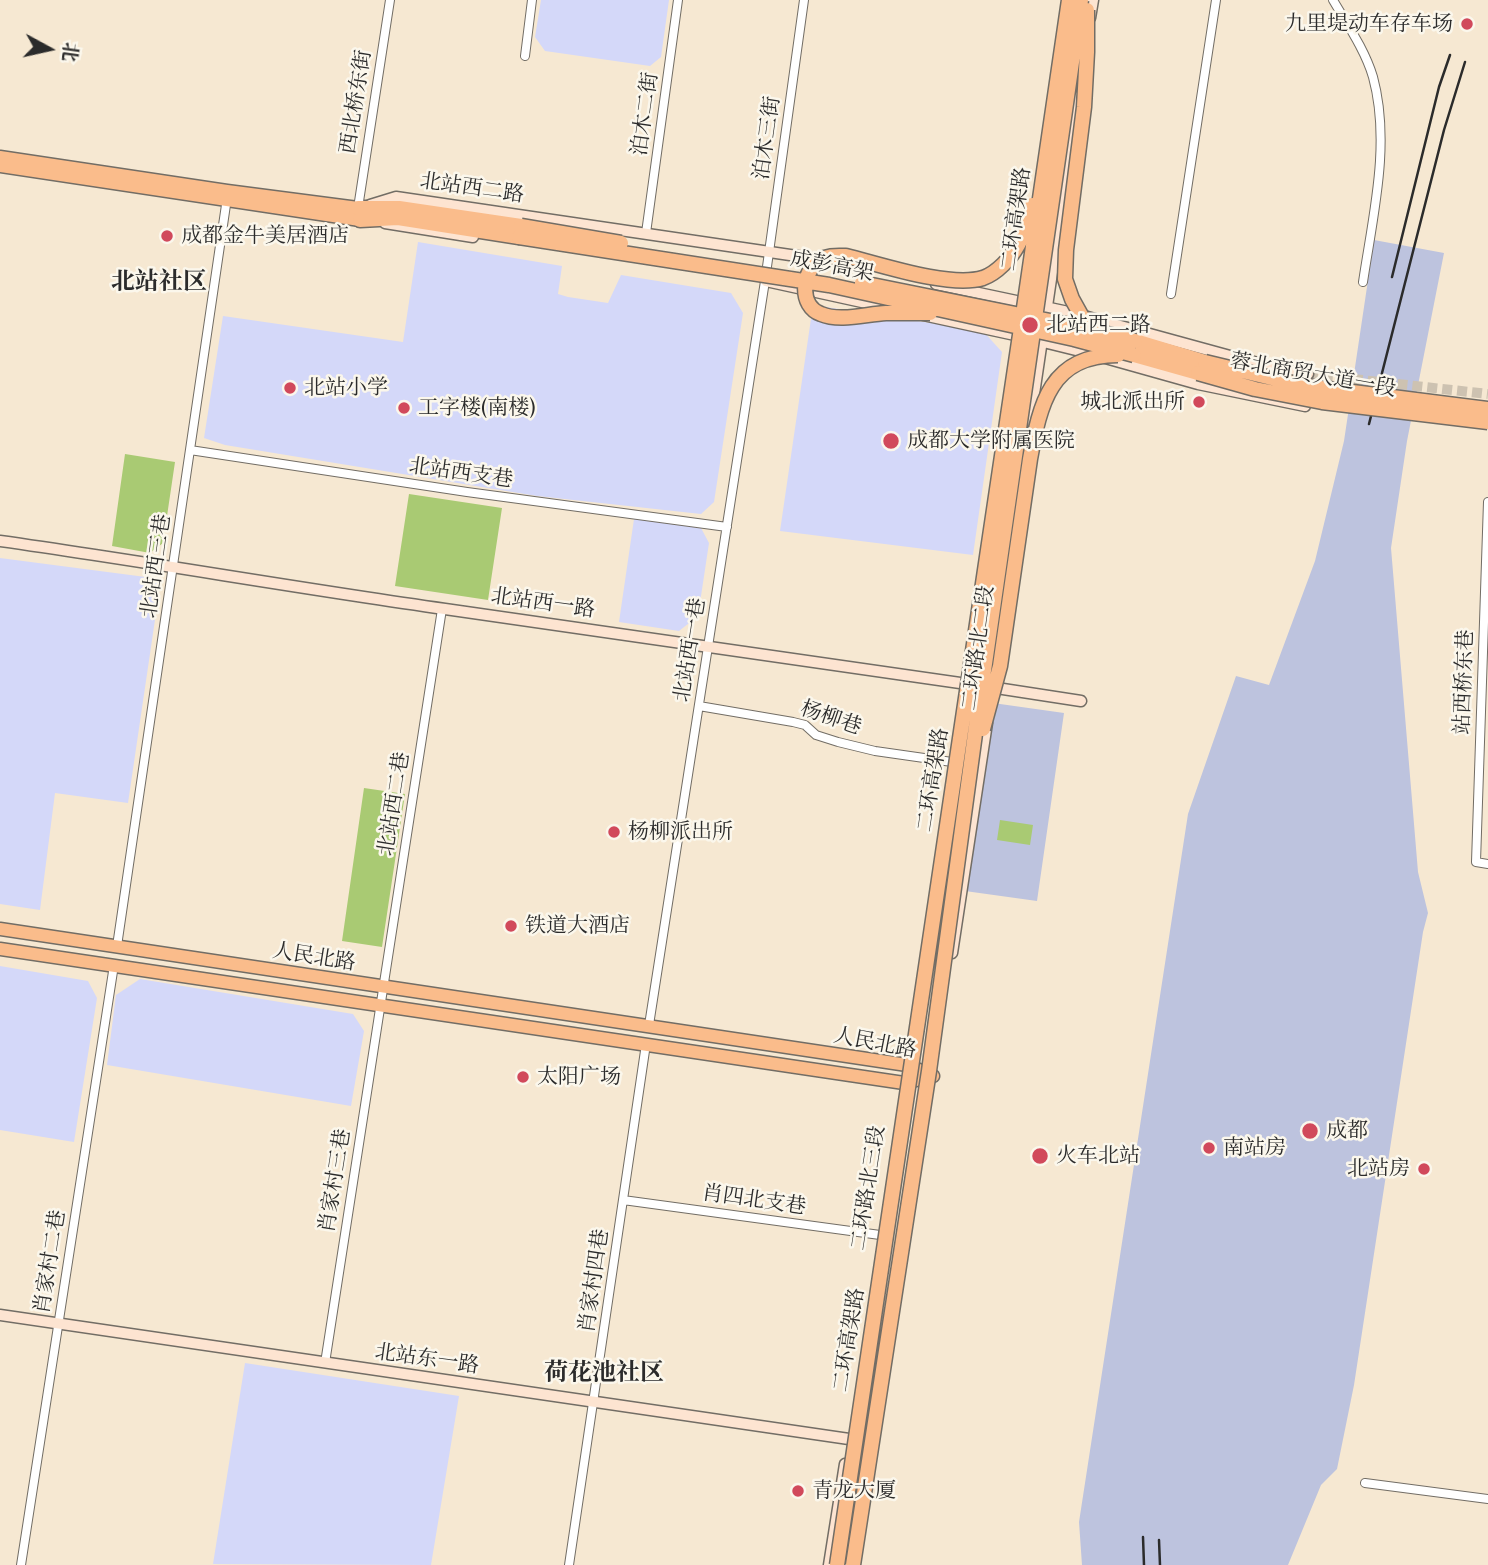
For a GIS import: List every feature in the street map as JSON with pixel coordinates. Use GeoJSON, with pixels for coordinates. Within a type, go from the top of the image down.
{"type":"FeatureCollection","features":[{"type":"Feature","properties":{"kind":"highway","name":"二环高架路"},"geometry":{"type":"LineString","coordinates":[[837,1565],[1048,146],[1051,56],[1064,0]]}},
{"type":"Feature","properties":{"kind":"highway","name":"二环高架路"},"geometry":{"type":"LineString","coordinates":[[853,1565],[929,1070],[1081,0]]}},
{"type":"Feature","properties":{"kind":"highway"},"geometry":{"type":"LineString","coordinates":[[1087,0],[1084,107],[1066,250],[1065,279],[1072,299],[1083,317],[1134,348]]}},
{"type":"Feature","properties":{"kind":"highway"},"geometry":{"type":"LineString","coordinates":[[957,313],[888,313],[833,317],[819,314],[809,305],[804,288],[809,272],[818,261],[831,256],[846,256],[944,280],[966,281],[986,277],[1004,264],[1018,245],[1048,146]]}},
{"type":"Feature","properties":{"kind":"highway"},"geometry":{"type":"LineString","coordinates":[[359,214],[520,232]]}},
{"type":"Feature","properties":{"kind":"highway","name":"成彭高架"},"geometry":{"type":"LineString","coordinates":[[520,232],[832,277],[1080,327],[1134,348]]}},
{"type":"Feature","properties":{"kind":"highway","name":"成彭高架"},"geometry":{"type":"LineString","coordinates":[[520,232],[829,285],[1074,340],[1134,348]]}},
{"type":"Feature","properties":{"kind":"highway"},"geometry":{"type":"LineString","coordinates":[[968,786],[1000,666],[1030,459],[1043,401],[1055,379],[1070,367],[1092,358],[1134,348]]}},
{"type":"Feature","properties":{"kind":"highway","name":"蓉北商贸大道一段"},"geometry":{"type":"LineString","coordinates":[[1134,348],[1305,386],[1488,409]]}},
{"type":"Feature","properties":{"kind":"highway","name":"蓉北商贸大道一段"},"geometry":{"type":"LineString","coordinates":[[1134,348],[1255,389],[1322,402],[1488,422]]}},
{"type":"Feature","properties":{"kind":"main road","name":"二环路北二段"},"geometry":{"type":"LineString","coordinates":[[906,1065],[1064,0]]}},
{"type":"Feature","properties":{"kind":"main road","name":"二环路北二段"},"geometry":{"type":"LineString","coordinates":[[933,1076],[992,688],[1040,341],[1093,0]]}},
{"type":"Feature","properties":{"kind":"main road","name":"北站西二路"},"geometry":{"type":"LineString","coordinates":[[0,156],[227,196]]}},
{"type":"Feature","properties":{"kind":"main road","name":"北站西二路"},"geometry":{"type":"LineString","coordinates":[[0,166],[359,214],[765,281],[1015,335],[1198,384],[1305,407]]}},
{"type":"Feature","properties":{"kind":"main road","name":"北站西二路"},"geometry":{"type":"LineString","coordinates":[[359,214],[396,197],[846,263],[1046,307],[1241,359],[1308,373]]}},
{"type":"Feature","properties":{"kind":"main road","name":"北站西一路"},"geometry":{"type":"LineString","coordinates":[[0,541],[442,609],[1081,701]]}},
{"type":"Feature","properties":{"kind":"main road","name":"人民北路"},"geometry":{"type":"LineString","coordinates":[[0,929],[906,1065],[933,1076]]}},
{"type":"Feature","properties":{"kind":"main road","name":"人民北路"},"geometry":{"type":"LineString","coordinates":[[0,949],[904,1083],[933,1076]]}},
{"type":"Feature","properties":{"kind":"main road","name":"二环路北三段"},"geometry":{"type":"LineString","coordinates":[[829,1565],[906,1065]]}},
{"type":"Feature","properties":{"kind":"main road"},"geometry":{"type":"LineString","coordinates":[[859,1565],[933,1076]]}},
{"type":"Feature","properties":{"kind":"main road","name":"北站东一路"},"geometry":{"type":"LineString","coordinates":[[0,1315],[849,1439]]}},
{"type":"Feature","properties":{"kind":"street","name":"西北桥东街"},"geometry":{"type":"LineString","coordinates":[[359,214],[390,0]]}},
{"type":"Feature","properties":{"kind":"street"},"geometry":{"type":"LineString","coordinates":[[525,56],[533,0]]}},
{"type":"Feature","properties":{"kind":"street","name":"泊木二街"},"geometry":{"type":"LineString","coordinates":[[646,233],[678,0]]}},
{"type":"Feature","properties":{"kind":"street","name":"泊木三街"},"geometry":{"type":"LineString","coordinates":[[765,281],[804,0]]}},
{"type":"Feature","properties":{"kind":"street"},"geometry":{"type":"LineString","coordinates":[[1171,295],[1216,0]]}},
{"type":"Feature","properties":{"kind":"street"},"geometry":{"type":"LineString","coordinates":[[1333,0],[1365,55],[1373,76],[1380,114],[1379,170],[1363,282]]}},
{"type":"Feature","properties":{"kind":"street","name":"北站西三巷"},"geometry":{"type":"LineString","coordinates":[[117,946],[227,196]]}},
{"type":"Feature","properties":{"kind":"street","name":"北站西一巷"},"geometry":{"type":"LineString","coordinates":[[649,1025],[765,281]]}},
{"type":"Feature","properties":{"kind":"street","name":"北站西支巷"},"geometry":{"type":"LineString","coordinates":[[190,450],[467,492],[727,527]]}},
{"type":"Feature","properties":{"kind":"street","name":"站西桥东巷"},"geometry":{"type":"LineString","coordinates":[[1488,502],[1476,862],[1488,864]]}},
{"type":"Feature","properties":{"kind":"street","name":"北站西二巷"},"geometry":{"type":"LineString","coordinates":[[381,1004],[442,609]]}},
{"type":"Feature","properties":{"kind":"street","name":"杨柳巷"},"geometry":{"type":"LineString","coordinates":[[699,706],[805,725],[816,735],[875,751],[952,762]]}},
{"type":"Feature","properties":{"kind":"street","name":"肖家村二巷"},"geometry":{"type":"LineString","coordinates":[[21,1565],[114,965]]}},
{"type":"Feature","properties":{"kind":"street","name":"肖家村三巷"},"geometry":{"type":"LineString","coordinates":[[325,1363],[381,1004]]}},
{"type":"Feature","properties":{"kind":"street","name":"肖家村四巷"},"geometry":{"type":"LineString","coordinates":[[569,1565],[646,1044]]}},
{"type":"Feature","properties":{"kind":"street","name":"肖四北支巷"},"geometry":{"type":"LineString","coordinates":[[624,1200],[880,1235]]}},
{"type":"Feature","properties":{"kind":"street"},"geometry":{"type":"LineString","coordinates":[[1365,1483],[1488,1499]]}},
{"type":"Feature","properties":{"kind":"shaded area"},"geometry":{"type":"Polygon","coordinates":[[[541,0],[669,0],[661,57],[650,66],[545,51],[535,37],[541,0]]]}},
{"type":"Feature","properties":{"kind":"shaded area"},"geometry":{"type":"Polygon","coordinates":[[[1374,240],[1444,253],[1407,441],[1391,548],[1418,872],[1428,913],[1354,1385],[1337,1469],[1321,1485],[1288,1565],[1082,1565],[1079,1522],[1188,814],[1236,676],[1269,685],[1315,561],[1344,441],[1374,240]]]}},
{"type":"Feature","properties":{"kind":"shaded area"},"geometry":{"type":"Polygon","coordinates":[[[418,242],[562,266],[558,294],[568,297],[608,303],[621,275],[731,293],[743,313],[714,502],[701,514],[537,496],[225,445],[204,438],[223,316],[403,342],[418,242]]]}},
{"type":"Feature","properties":{"kind":"shaded area","name":"成都大学附属医院"},"geometry":{"type":"Polygon","coordinates":[[[813,305],[983,331],[1002,352],[973,555],[780,531],[813,305]]]}},
{"type":"Feature","properties":{"kind":"shaded area"},"geometry":{"type":"Polygon","coordinates":[[[634,519],[701,528],[709,543],[698,616],[679,631],[619,622],[634,519]]]}},
{"type":"Feature","properties":{"kind":"shaded area"},"geometry":{"type":"Polygon","coordinates":[[[0,558],[161,579],[128,803],[55,793],[40,910],[0,904],[0,558]]]}},
{"type":"Feature","properties":{"kind":"shaded area"},"geometry":{"type":"Polygon","coordinates":[[[993,703],[1064,713],[1037,901],[965,891],[993,703]]]}},
{"type":"Feature","properties":{"kind":"shaded area"},"geometry":{"type":"Polygon","coordinates":[[[0,966],[88,981],[97,998],[74,1142],[0,1130],[0,966]]]}},
{"type":"Feature","properties":{"kind":"shaded area"},"geometry":{"type":"Polygon","coordinates":[[[140,979],[353,1014],[364,1031],[351,1106],[107,1065],[116,995],[140,979]]]}},
{"type":"Feature","properties":{"kind":"shaded area"},"geometry":{"type":"Polygon","coordinates":[[[245,1363],[459,1396],[431,1565],[213,1564],[245,1363]]]}},
{"type":"Feature","properties":{"kind":"green space"},"geometry":{"type":"Polygon","coordinates":[[[125,454],[175,462],[163,543],[150,553],[112,546],[125,454]]]}},
{"type":"Feature","properties":{"kind":"green space"},"geometry":{"type":"Polygon","coordinates":[[[409,494],[502,508],[488,600],[395,586],[409,494]]]}},
{"type":"Feature","properties":{"kind":"green space"},"geometry":{"type":"Polygon","coordinates":[[[364,788],[405,794],[382,947],[342,941],[364,788]]]}},
{"type":"Feature","properties":{"kind":"green space"},"geometry":{"type":"Polygon","coordinates":[[[1000,820],[1033,825],[1030,845],[997,840],[1000,820]]]}},
{"type":"Feature","properties":{"kind":"tunnel"},"geometry":{"type":"LineString","coordinates":[[1308,374],[1488,394]]}},
{"type":"Feature","properties":{"kind":"railway"},"geometry":{"type":"LineString","coordinates":[[1392,277],[1439,87],[1450,55]]}},
{"type":"Feature","properties":{"kind":"railway"},"geometry":{"type":"LineString","coordinates":[[1369,424],[1444,130],[1465,62]]}},
{"type":"Feature","properties":{"kind":"railway"},"geometry":{"type":"LineString","coordinates":[[1143,1537],[1144,1565]]}},
{"type":"Feature","properties":{"kind":"railway"},"geometry":{"type":"LineString","coordinates":[[1159,1540],[1160,1565]]}},
{"type":"Feature","properties":{"kind":"place","name":"九里堤动车存车场"},"geometry":{"type":"Point","coordinates":[1467,24]}},
{"type":"Feature","properties":{"kind":"place","name":"成都金牛美居酒店"},"geometry":{"type":"Point","coordinates":[167,236]}},
{"type":"Feature","properties":{"kind":"place","name":"北站西二路"},"geometry":{"type":"Point","coordinates":[1030,325]}},
{"type":"Feature","properties":{"kind":"place","name":"北站小学"},"geometry":{"type":"Point","coordinates":[290,388]}},
{"type":"Feature","properties":{"kind":"place","name":"城北派出所"},"geometry":{"type":"Point","coordinates":[1199,402]}},
{"type":"Feature","properties":{"kind":"place","name":"工字楼(南楼)"},"geometry":{"type":"Point","coordinates":[404,408]}},
{"type":"Feature","properties":{"kind":"place","name":"成都大学附属医院"},"geometry":{"type":"Point","coordinates":[891,441]}},
{"type":"Feature","properties":{"kind":"place","name":"杨柳派出所"},"geometry":{"type":"Point","coordinates":[614,832]}},
{"type":"Feature","properties":{"kind":"place","name":"铁道大酒店"},"geometry":{"type":"Point","coordinates":[511,926]}},
{"type":"Feature","properties":{"kind":"place","name":"太阳广场"},"geometry":{"type":"Point","coordinates":[523,1077]}},
{"type":"Feature","properties":{"kind":"place","name":"成都"},"geometry":{"type":"Point","coordinates":[1310,1131]}},
{"type":"Feature","properties":{"kind":"place","name":"南站房"},"geometry":{"type":"Point","coordinates":[1209,1148]}},
{"type":"Feature","properties":{"kind":"place","name":"火车北站"},"geometry":{"type":"Point","coordinates":[1040,1156]}},
{"type":"Feature","properties":{"kind":"place","name":"北站房"},"geometry":{"type":"Point","coordinates":[1424,1169]}},
{"type":"Feature","properties":{"kind":"place","name":"青龙大厦"},"geometry":{"type":"Point","coordinates":[798,1491]}},
{"type":"Feature","properties":{"kind":"district","name":"北站社区"},"geometry":{"type":"Point","coordinates":[159,282]}},
{"type":"Feature","properties":{"kind":"district","name":"荷花池社区"},"geometry":{"type":"Point","coordinates":[604,1373]}}]}
